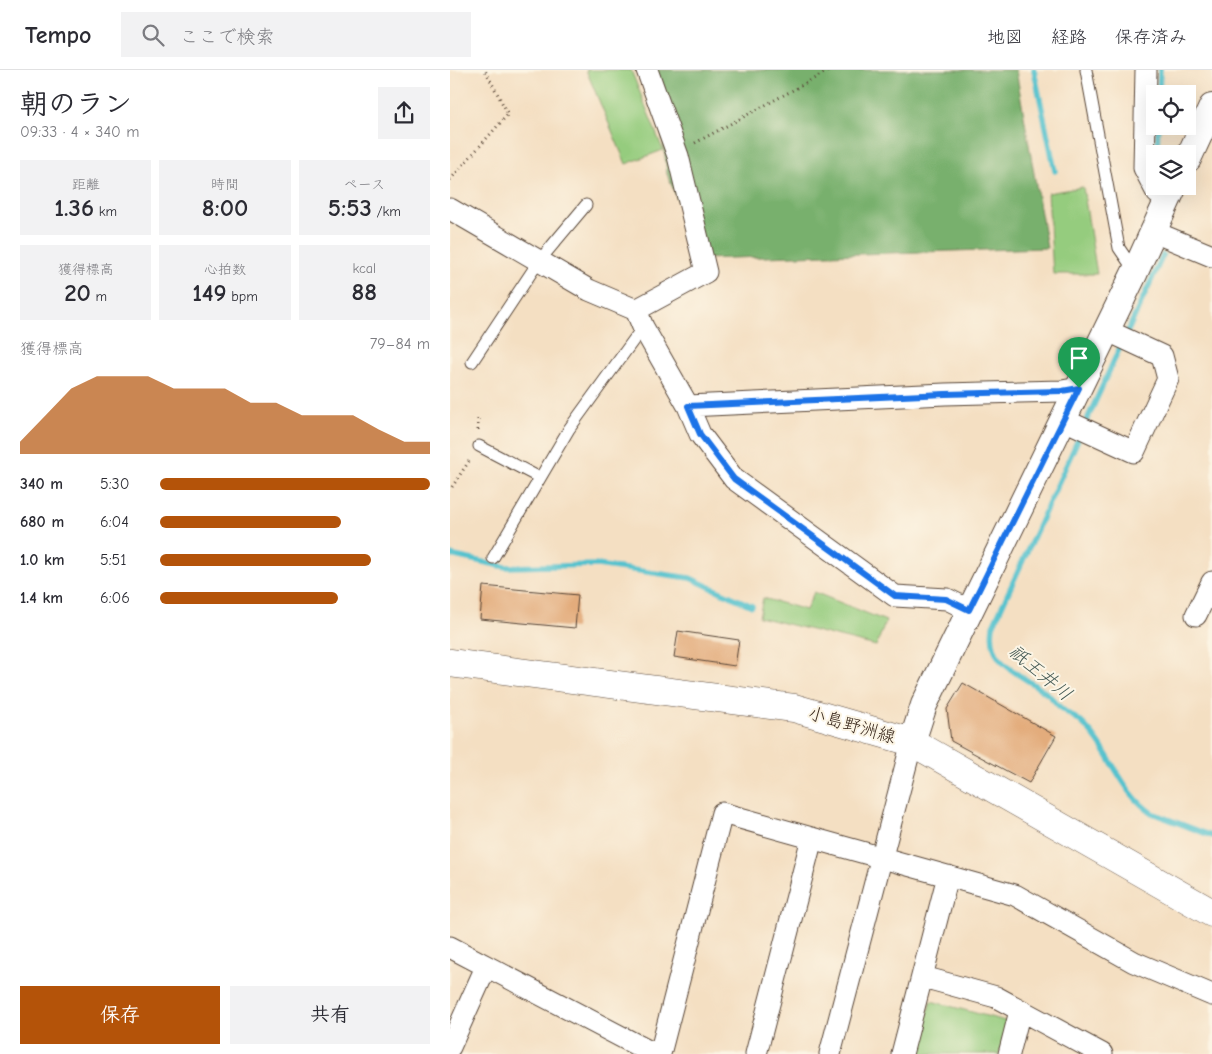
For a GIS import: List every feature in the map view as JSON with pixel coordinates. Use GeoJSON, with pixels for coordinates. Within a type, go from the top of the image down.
{"type":"FeatureCollection","features":[{"type":"Feature","properties":{"kind":"main road","name":"小島野洲線"},"geometry":{"type":"LineString","coordinates":[[450,663],[794,708],[912,742],[1212,913]]}},
{"type":"Feature","properties":{"kind":"street"},"geometry":{"type":"LineString","coordinates":[[639,318],[706,272],[677,153],[647,70]]}},
{"type":"Feature","properties":{"kind":"street"},"geometry":{"type":"LineString","coordinates":[[1146,70],[1144,168],[1146,172]]}},
{"type":"Feature","properties":{"kind":"street"},"geometry":{"type":"LineString","coordinates":[[1194,145],[1212,107]]}},
{"type":"Feature","properties":{"kind":"street"},"geometry":{"type":"LineString","coordinates":[[830,1054],[912,742],[924,705],[969,610],[1077,426],[1079,388],[1119,337],[1135,272],[1171,195]]}},
{"type":"Feature","properties":{"kind":"street"},"geometry":{"type":"LineString","coordinates":[[450,209],[639,318],[688,406],[700,434],[734,479],[895,596],[946,599],[969,610]]}},
{"type":"Feature","properties":{"kind":"street"},"geometry":{"type":"LineString","coordinates":[[1154,232],[1212,256]]}},
{"type":"Feature","properties":{"kind":"street"},"geometry":{"type":"LineString","coordinates":[[1077,426],[1134,452],[1168,379],[1162,356],[1119,337]]}},
{"type":"Feature","properties":{"kind":"street"},"geometry":{"type":"LineString","coordinates":[[688,406],[945,394],[1062,391],[1079,388]]}},
{"type":"Feature","properties":{"kind":"street"},"geometry":{"type":"LineString","coordinates":[[1196,615],[1212,582]]}},
{"type":"Feature","properties":{"kind":"street"},"geometry":{"type":"LineString","coordinates":[[660,1054],[722,813],[1015,895],[1134,962],[1212,995]]}},
{"type":"Feature","properties":{"kind":"street"},"geometry":{"type":"LineString","coordinates":[[756,1054],[812,838]]}},
{"type":"Feature","properties":{"kind":"street"},"geometry":{"type":"LineString","coordinates":[[902,1054],[948,876]]}},
{"type":"Feature","properties":{"kind":"street"},"geometry":{"type":"LineString","coordinates":[[450,947],[654,1054]]}},
{"type":"Feature","properties":{"kind":"street"},"geometry":{"type":"LineString","coordinates":[[462,1054],[450,1047],[486,967]]}},
{"type":"Feature","properties":{"kind":"street"},"geometry":{"type":"LineString","coordinates":[[922,977],[996,998],[1102,1054]]}},
{"type":"Feature","properties":{"kind":"street"},"geometry":{"type":"LineString","coordinates":[[1008,1054],[1020,1011]]}},
{"type":"Feature","properties":{"kind":"lane"},"geometry":{"type":"LineString","coordinates":[[1086,70],[1119,248],[1135,272]]}},
{"type":"Feature","properties":{"kind":"lane"},"geometry":{"type":"LineString","coordinates":[[472,362],[539,261],[586,205]]}},
{"type":"Feature","properties":{"kind":"lane"},"geometry":{"type":"LineString","coordinates":[[493,558],[569,429],[639,318]]}},
{"type":"Feature","properties":{"kind":"lane"},"geometry":{"type":"LineString","coordinates":[[479,446],[540,478]]}},
{"type":"Feature","properties":{"kind":"path"},"geometry":{"type":"LineString","coordinates":[[450,180],[508,114],[485,70]]}},
{"type":"Feature","properties":{"kind":"path"},"geometry":{"type":"LineString","coordinates":[[677,153],[830,70]]}},
{"type":"Feature","properties":{"kind":"green space"},"geometry":{"type":"Polygon","coordinates":[[[586,70],[631,70],[663,150],[626,164],[586,70]]]}},
{"type":"Feature","properties":{"kind":"green space"},"geometry":{"type":"Polygon","coordinates":[[[655,70],[1016,70],[1047,248],[702,259],[667,174],[655,70]]]}},
{"type":"Feature","properties":{"kind":"green space"},"geometry":{"type":"Polygon","coordinates":[[[1083,187],[1097,274],[1053,274],[1048,193],[1083,187]]]}},
{"type":"Feature","properties":{"kind":"green space"},"geometry":{"type":"Polygon","coordinates":[[[814,592],[886,621],[876,646],[759,617],[763,598],[806,610],[814,592]]]}},
{"type":"Feature","properties":{"kind":"green space"},"geometry":{"type":"Polygon","coordinates":[[[931,1001],[1009,1022],[999,1054],[916,1054],[931,1001]]]}},
{"type":"Feature","properties":{"kind":"building"},"geometry":{"type":"Polygon","coordinates":[[[483,586],[578,595],[575,628],[480,619],[483,586]]]}},
{"type":"Feature","properties":{"kind":"building"},"geometry":{"type":"Polygon","coordinates":[[[678,631],[739,640],[735,666],[674,657],[678,631]]]}},
{"type":"Feature","properties":{"kind":"building"},"geometry":{"type":"Polygon","coordinates":[[[963,683],[1056,736],[1029,783],[951,741],[947,709],[963,683]]]}},
{"type":"Feature","properties":{"kind":"waterway"},"geometry":{"type":"LineString","coordinates":[[1034,70],[1055,171]]}},
{"type":"Feature","properties":{"kind":"waterway","name":"祇王井川"},"geometry":{"type":"LineString","coordinates":[[1159,85],[1160,70]]}},
{"type":"Feature","properties":{"kind":"waterway","name":"祇王井川"},"geometry":{"type":"LineString","coordinates":[[1157,145],[1158,135]]}},
{"type":"Feature","properties":{"kind":"waterway","name":"祇王井川"},"geometry":{"type":"LineString","coordinates":[[1126,335],[1163,255]]}},
{"type":"Feature","properties":{"kind":"waterway","name":"祇王井川"},"geometry":{"type":"LineString","coordinates":[[1122,343],[993,626],[992,640],[1000,660],[1048,695],[1062,709],[1081,722],[1091,733],[1131,794],[1141,804],[1152,813],[1212,836]]}},
{"type":"Feature","properties":{"kind":"waterway"},"geometry":{"type":"LineString","coordinates":[[450,555],[506,567],[597,565],[690,578],[752,606]]}},
{"type":"Feature","properties":{"kind":"route"},"geometry":{"type":"LineString","coordinates":[[1079,388],[969,610],[946,599],[895,596],[734,479],[700,434],[688,406],[806,402],[945,394],[1062,391],[1079,388]]}}]}
